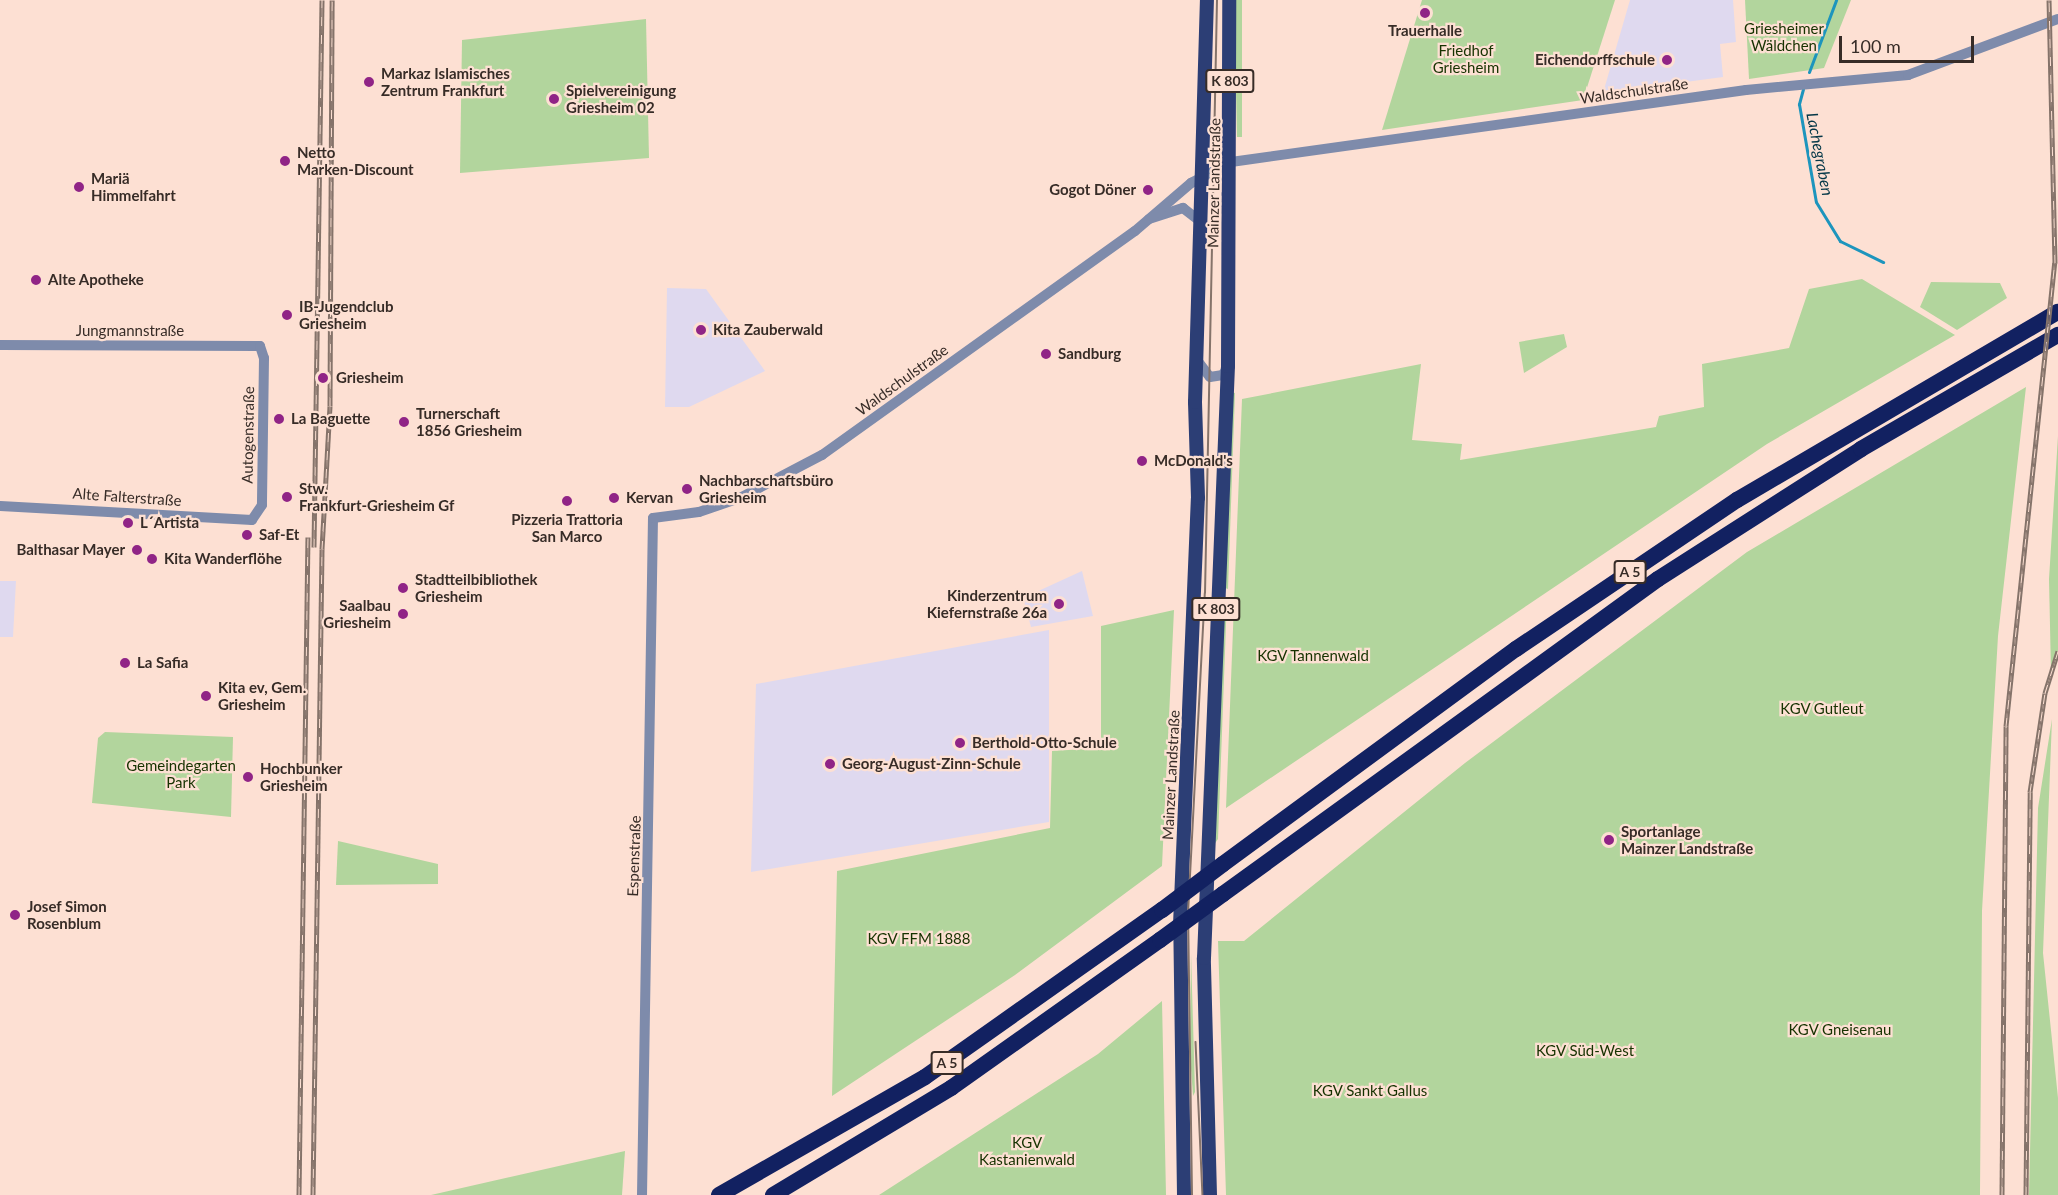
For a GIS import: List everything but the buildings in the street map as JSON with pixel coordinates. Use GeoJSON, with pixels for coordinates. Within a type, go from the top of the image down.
{"type":"FeatureCollection","features":[{"type":"Feature","properties":{"kind":"highway","name":"A 5"},"geometry":{"type":"LineString","coordinates":[[719,1195],[925,1077],[1162,910],[1516,649],[1737,500],[2058,312]]}},
{"type":"Feature","properties":{"kind":"highway","name":"A 5"},"geometry":{"type":"LineString","coordinates":[[772,1195],[951,1088],[1160,940],[1658,579],[1870,443],[2058,335]]}},
{"type":"Feature","properties":{"kind":"main road","name":"Mainzer Landstraße"},"geometry":{"type":"LineString","coordinates":[[1184,1195],[1179,925],[1198,498],[1196,357],[1201,222],[1206,174],[1208,0]]}},
{"type":"Feature","properties":{"kind":"main road","name":"Mainzer Landstraße"},"geometry":{"type":"LineString","coordinates":[[1210,1195],[1204,958],[1228,366],[1231,162],[1228,0]]}},
{"type":"Feature","properties":{"kind":"street","name":"Waldschulstraße"},"geometry":{"type":"LineString","coordinates":[[653,518],[699,512],[740,498],[822,455],[1206,174],[1231,162],[1746,90],[1908,75],[2058,19]]}},
{"type":"Feature","properties":{"kind":"street"},"geometry":{"type":"LineString","coordinates":[[1206,174],[1222,179],[1231,195]]}},
{"type":"Feature","properties":{"kind":"street","name":"Waldschulstraße"},"geometry":{"type":"LineString","coordinates":[[1146,220],[1183,208],[1201,222]]}},
{"type":"Feature","properties":{"kind":"street","name":"Jungmannstraße"},"geometry":{"type":"LineString","coordinates":[[0,345],[260,346]]}},
{"type":"Feature","properties":{"kind":"street","name":"Autogenstraße"},"geometry":{"type":"LineString","coordinates":[[252,520],[262,505],[260,346]]}},
{"type":"Feature","properties":{"kind":"street"},"geometry":{"type":"LineString","coordinates":[[1196,357],[1210,377],[1223,375],[1228,366]]}},
{"type":"Feature","properties":{"kind":"street","name":"Alte Falterstraße"},"geometry":{"type":"LineString","coordinates":[[0,506],[252,520]]}},
{"type":"Feature","properties":{"kind":"street","name":"Espenstraße"},"geometry":{"type":"LineString","coordinates":[[642,1195],[653,518]]}},
{"type":"Feature","properties":{"kind":"shaded area","name":"Eichendorffschule"},"geometry":{"type":"Polygon","coordinates":[[[1630,0],[1733,0],[1736,42],[1720,44],[1723,77],[1603,93],[1630,0]]]}},
{"type":"Feature","properties":{"kind":"shaded area","name":"Kita Zauberwald"},"geometry":{"type":"Polygon","coordinates":[[[667,288],[706,289],[765,371],[689,407],[665,407],[667,288]]]}},
{"type":"Feature","properties":{"kind":"shaded area","name":"Kinderzentrum Kiefernstraße 26a"},"geometry":{"type":"Polygon","coordinates":[[[1082,571],[1093,616],[1031,627],[1023,598],[1082,571]]]}},
{"type":"Feature","properties":{"kind":"shaded area"},"geometry":{"type":"Polygon","coordinates":[[[0,581],[16,581],[13,637],[0,637],[0,581]]]}},
{"type":"Feature","properties":{"kind":"shaded area"},"geometry":{"type":"Polygon","coordinates":[[[1049,630],[1049,822],[751,872],[756,684],[1049,630]]]}},
{"type":"Feature","properties":{"kind":"green space"},"geometry":{"type":"Polygon","coordinates":[[[1234,0],[1242,0],[1242,137],[1237,137],[1234,0]]]}},
{"type":"Feature","properties":{"kind":"green space","name":"Friedhof Griesheim"},"geometry":{"type":"Polygon","coordinates":[[[1422,0],[1615,0],[1583,100],[1382,130],[1422,0]]]}},
{"type":"Feature","properties":{"kind":"green space","name":"Griesheimer Wäldchen"},"geometry":{"type":"Polygon","coordinates":[[[1745,0],[1851,0],[1824,68],[1749,79],[1745,0]]]}},
{"type":"Feature","properties":{"kind":"green space","name":"Spielvereinigung Griesheim 02"},"geometry":{"type":"Polygon","coordinates":[[[646,19],[649,158],[460,173],[462,40],[646,19]]]}},
{"type":"Feature","properties":{"kind":"green space","name":"KGV Tannenwald"},"geometry":{"type":"Polygon","coordinates":[[[1862,279],[1955,335],[1767,444],[1226,808],[1242,399],[1421,364],[1412,440],[1462,444],[1460,460],[1656,427],[1659,416],[1704,407],[1702,364],[1789,348],[1809,289],[1862,279]]]}},
{"type":"Feature","properties":{"kind":"green space"},"geometry":{"type":"Polygon","coordinates":[[[1931,282],[2000,283],[2007,298],[1957,330],[1920,307],[1931,282]]]}},
{"type":"Feature","properties":{"kind":"green space"},"geometry":{"type":"Polygon","coordinates":[[[1564,334],[1567,347],[1524,373],[1519,342],[1564,334]]]}},
{"type":"Feature","properties":{"kind":"green space"},"geometry":{"type":"Polygon","coordinates":[[[2026,387],[1998,636],[1982,911],[1980,1195],[1226,1195],[1218,941],[1244,941],[1465,763],[1747,552],[2026,387]]]}},
{"type":"Feature","properties":{"kind":"green space"},"geometry":{"type":"Polygon","coordinates":[[[1231,392],[1235,393],[1228,589],[1225,588],[1231,392]]]}},
{"type":"Feature","properties":{"kind":"green space"},"geometry":{"type":"Polygon","coordinates":[[[2058,436],[2058,651],[2051,673],[2049,579],[2058,436]]]}},
{"type":"Feature","properties":{"kind":"green space"},"geometry":{"type":"Polygon","coordinates":[[[1227,598],[1218,839],[1211,849],[1224,600],[1227,598]]]}},
{"type":"Feature","properties":{"kind":"green space","name":"KGV FFM 1888"},"geometry":{"type":"Polygon","coordinates":[[[1174,610],[1162,866],[1015,975],[832,1096],[837,871],[1050,828],[1052,751],[1101,748],[1101,626],[1174,610]]]}},
{"type":"Feature","properties":{"kind":"green space"},"geometry":{"type":"Polygon","coordinates":[[[2052,719],[2043,953],[2058,1098],[2058,1195],[2029,1195],[2038,808],[2052,719]]]}},
{"type":"Feature","properties":{"kind":"green space","name":"Gemeindegarten Park"},"geometry":{"type":"Polygon","coordinates":[[[105,732],[233,737],[231,817],[92,803],[98,738],[105,732]]]}},
{"type":"Feature","properties":{"kind":"green space"},"geometry":{"type":"Polygon","coordinates":[[[338,841],[438,864],[438,884],[336,885],[338,841]]]}},
{"type":"Feature","properties":{"kind":"green space"},"geometry":{"type":"Polygon","coordinates":[[[1191,953],[1195,1092],[1193,1096],[1190,1054],[1191,953]]]}},
{"type":"Feature","properties":{"kind":"green space","name":"KGV Kastanienwald"},"geometry":{"type":"Polygon","coordinates":[[[1162,1001],[1166,1195],[879,1195],[1098,1054],[1162,1001]]]}},
{"type":"Feature","properties":{"kind":"green space"},"geometry":{"type":"Polygon","coordinates":[[[625,1151],[622,1195],[431,1195],[625,1151]]]}},
{"type":"Feature","properties":{"kind":"waterway","name":"Lachegraben"},"geometry":{"type":"LineString","coordinates":[[1809,72],[1836,0]]}},
{"type":"Feature","properties":{"kind":"waterway","name":"Lachegraben"},"geometry":{"type":"LineString","coordinates":[[1803,89],[1799,104],[1816,202],[1840,241],[1883,262]]}},
{"type":"Feature","properties":{"kind":"tram line"},"geometry":{"type":"LineString","coordinates":[[1192,1195],[1188,914],[1205,593],[1217,0]]}},
{"type":"Feature","properties":{"kind":"tram line"},"geometry":{"type":"LineString","coordinates":[[1196,1042],[1203,1195]]}},
{"type":"Feature","properties":{"kind":"railway"},"geometry":{"type":"LineString","coordinates":[[314,547],[322,0]]}},
{"type":"Feature","properties":{"kind":"railway"},"geometry":{"type":"LineString","coordinates":[[313,1195],[322,549],[330,406],[332,0]]}},
{"type":"Feature","properties":{"kind":"railway"},"geometry":{"type":"LineString","coordinates":[[2002,1195],[2006,726],[2055,263],[2049,0]]}},
{"type":"Feature","properties":{"kind":"railway"},"geometry":{"type":"LineString","coordinates":[[299,1195],[308,537]]}},
{"type":"Feature","properties":{"kind":"railway"},"geometry":{"type":"LineString","coordinates":[[2026,1195],[2030,792],[2045,693],[2058,651]]}},
{"type":"Feature","properties":{"kind":"place","name":"Trauerhalle"},"geometry":{"type":"Point","coordinates":[1425,13]}},
{"type":"Feature","properties":{"kind":"place","name":"Eichendorffschule"},"geometry":{"type":"Point","coordinates":[1667,60]}},
{"type":"Feature","properties":{"kind":"place","name":"Markaz Islamisches Zentrum Frankfurt"},"geometry":{"type":"Point","coordinates":[369,82]}},
{"type":"Feature","properties":{"kind":"place","name":"Spielvereinigung Griesheim 02"},"geometry":{"type":"Point","coordinates":[554,99]}},
{"type":"Feature","properties":{"kind":"place","name":"Netto Marken-Discount"},"geometry":{"type":"Point","coordinates":[285,161]}},
{"type":"Feature","properties":{"kind":"place","name":"Mariä Himmelfahrt"},"geometry":{"type":"Point","coordinates":[79,187]}},
{"type":"Feature","properties":{"kind":"place","name":"Gogot Döner"},"geometry":{"type":"Point","coordinates":[1148,190]}},
{"type":"Feature","properties":{"kind":"place","name":"Alte Apotheke"},"geometry":{"type":"Point","coordinates":[36,280]}},
{"type":"Feature","properties":{"kind":"place","name":"IB-Jugendclub Griesheim"},"geometry":{"type":"Point","coordinates":[287,315]}},
{"type":"Feature","properties":{"kind":"place","name":"Kita Zauberwald"},"geometry":{"type":"Point","coordinates":[701,330]}},
{"type":"Feature","properties":{"kind":"place","name":"Sandburg"},"geometry":{"type":"Point","coordinates":[1046,354]}},
{"type":"Feature","properties":{"kind":"place","name":"Griesheim"},"geometry":{"type":"Point","coordinates":[323,378]}},
{"type":"Feature","properties":{"kind":"place","name":"La Baguette"},"geometry":{"type":"Point","coordinates":[279,419]}},
{"type":"Feature","properties":{"kind":"place","name":"Turnerschaft 1856 Griesheim"},"geometry":{"type":"Point","coordinates":[404,422]}},
{"type":"Feature","properties":{"kind":"place","name":"McDonald's"},"geometry":{"type":"Point","coordinates":[1142,461]}},
{"type":"Feature","properties":{"kind":"place","name":"Nachbarschaftsbüro Griesheim"},"geometry":{"type":"Point","coordinates":[687,489]}},
{"type":"Feature","properties":{"kind":"place","name":"Stw. Frankfurt-Griesheim Gf"},"geometry":{"type":"Point","coordinates":[287,497]}},
{"type":"Feature","properties":{"kind":"place","name":"Kervan"},"geometry":{"type":"Point","coordinates":[614,498]}},
{"type":"Feature","properties":{"kind":"place","name":"Pizzeria Trattoria San Marco"},"geometry":{"type":"Point","coordinates":[567,501]}},
{"type":"Feature","properties":{"kind":"place","name":"L´Artista"},"geometry":{"type":"Point","coordinates":[128,523]}},
{"type":"Feature","properties":{"kind":"place","name":"Saf-Et"},"geometry":{"type":"Point","coordinates":[247,535]}},
{"type":"Feature","properties":{"kind":"place","name":"Balthasar Mayer"},"geometry":{"type":"Point","coordinates":[137,550]}},
{"type":"Feature","properties":{"kind":"place","name":"Kita Wanderflöhe"},"geometry":{"type":"Point","coordinates":[152,559]}},
{"type":"Feature","properties":{"kind":"place","name":"Stadtteilbibliothek Griesheim"},"geometry":{"type":"Point","coordinates":[403,588]}},
{"type":"Feature","properties":{"kind":"place","name":"Kinderzentrum Kiefernstraße 26a"},"geometry":{"type":"Point","coordinates":[1059,604]}},
{"type":"Feature","properties":{"kind":"place","name":"Saalbau Griesheim"},"geometry":{"type":"Point","coordinates":[403,614]}},
{"type":"Feature","properties":{"kind":"place","name":"La Safia"},"geometry":{"type":"Point","coordinates":[125,663]}},
{"type":"Feature","properties":{"kind":"place","name":"Kita ev, Gem. Griesheim"},"geometry":{"type":"Point","coordinates":[206,696]}},
{"type":"Feature","properties":{"kind":"place","name":"Berthold-Otto-Schule"},"geometry":{"type":"Point","coordinates":[960,743]}},
{"type":"Feature","properties":{"kind":"place","name":"Georg-August-Zinn-Schule"},"geometry":{"type":"Point","coordinates":[830,764]}},
{"type":"Feature","properties":{"kind":"place","name":"Hochbunker Griesheim"},"geometry":{"type":"Point","coordinates":[248,777]}},
{"type":"Feature","properties":{"kind":"place","name":"Sportanlage Mainzer Landstraße"},"geometry":{"type":"Point","coordinates":[1609,840]}},
{"type":"Feature","properties":{"kind":"place","name":"Josef Simon Rosenblum"},"geometry":{"type":"Point","coordinates":[15,915]}},
{"type":"Feature","properties":{"kind":"park label","name":"KGV Gutleut"},"geometry":{"type":"Point","coordinates":[1822,709]}},
{"type":"Feature","properties":{"kind":"park label","name":"KGV Gneisenau"},"geometry":{"type":"Point","coordinates":[1840,1030]}},
{"type":"Feature","properties":{"kind":"park label","name":"KGV Süd-West"},"geometry":{"type":"Point","coordinates":[1585,1051]}},
{"type":"Feature","properties":{"kind":"park label","name":"KGV Sankt Gallus"},"geometry":{"type":"Point","coordinates":[1370,1091]}}]}
